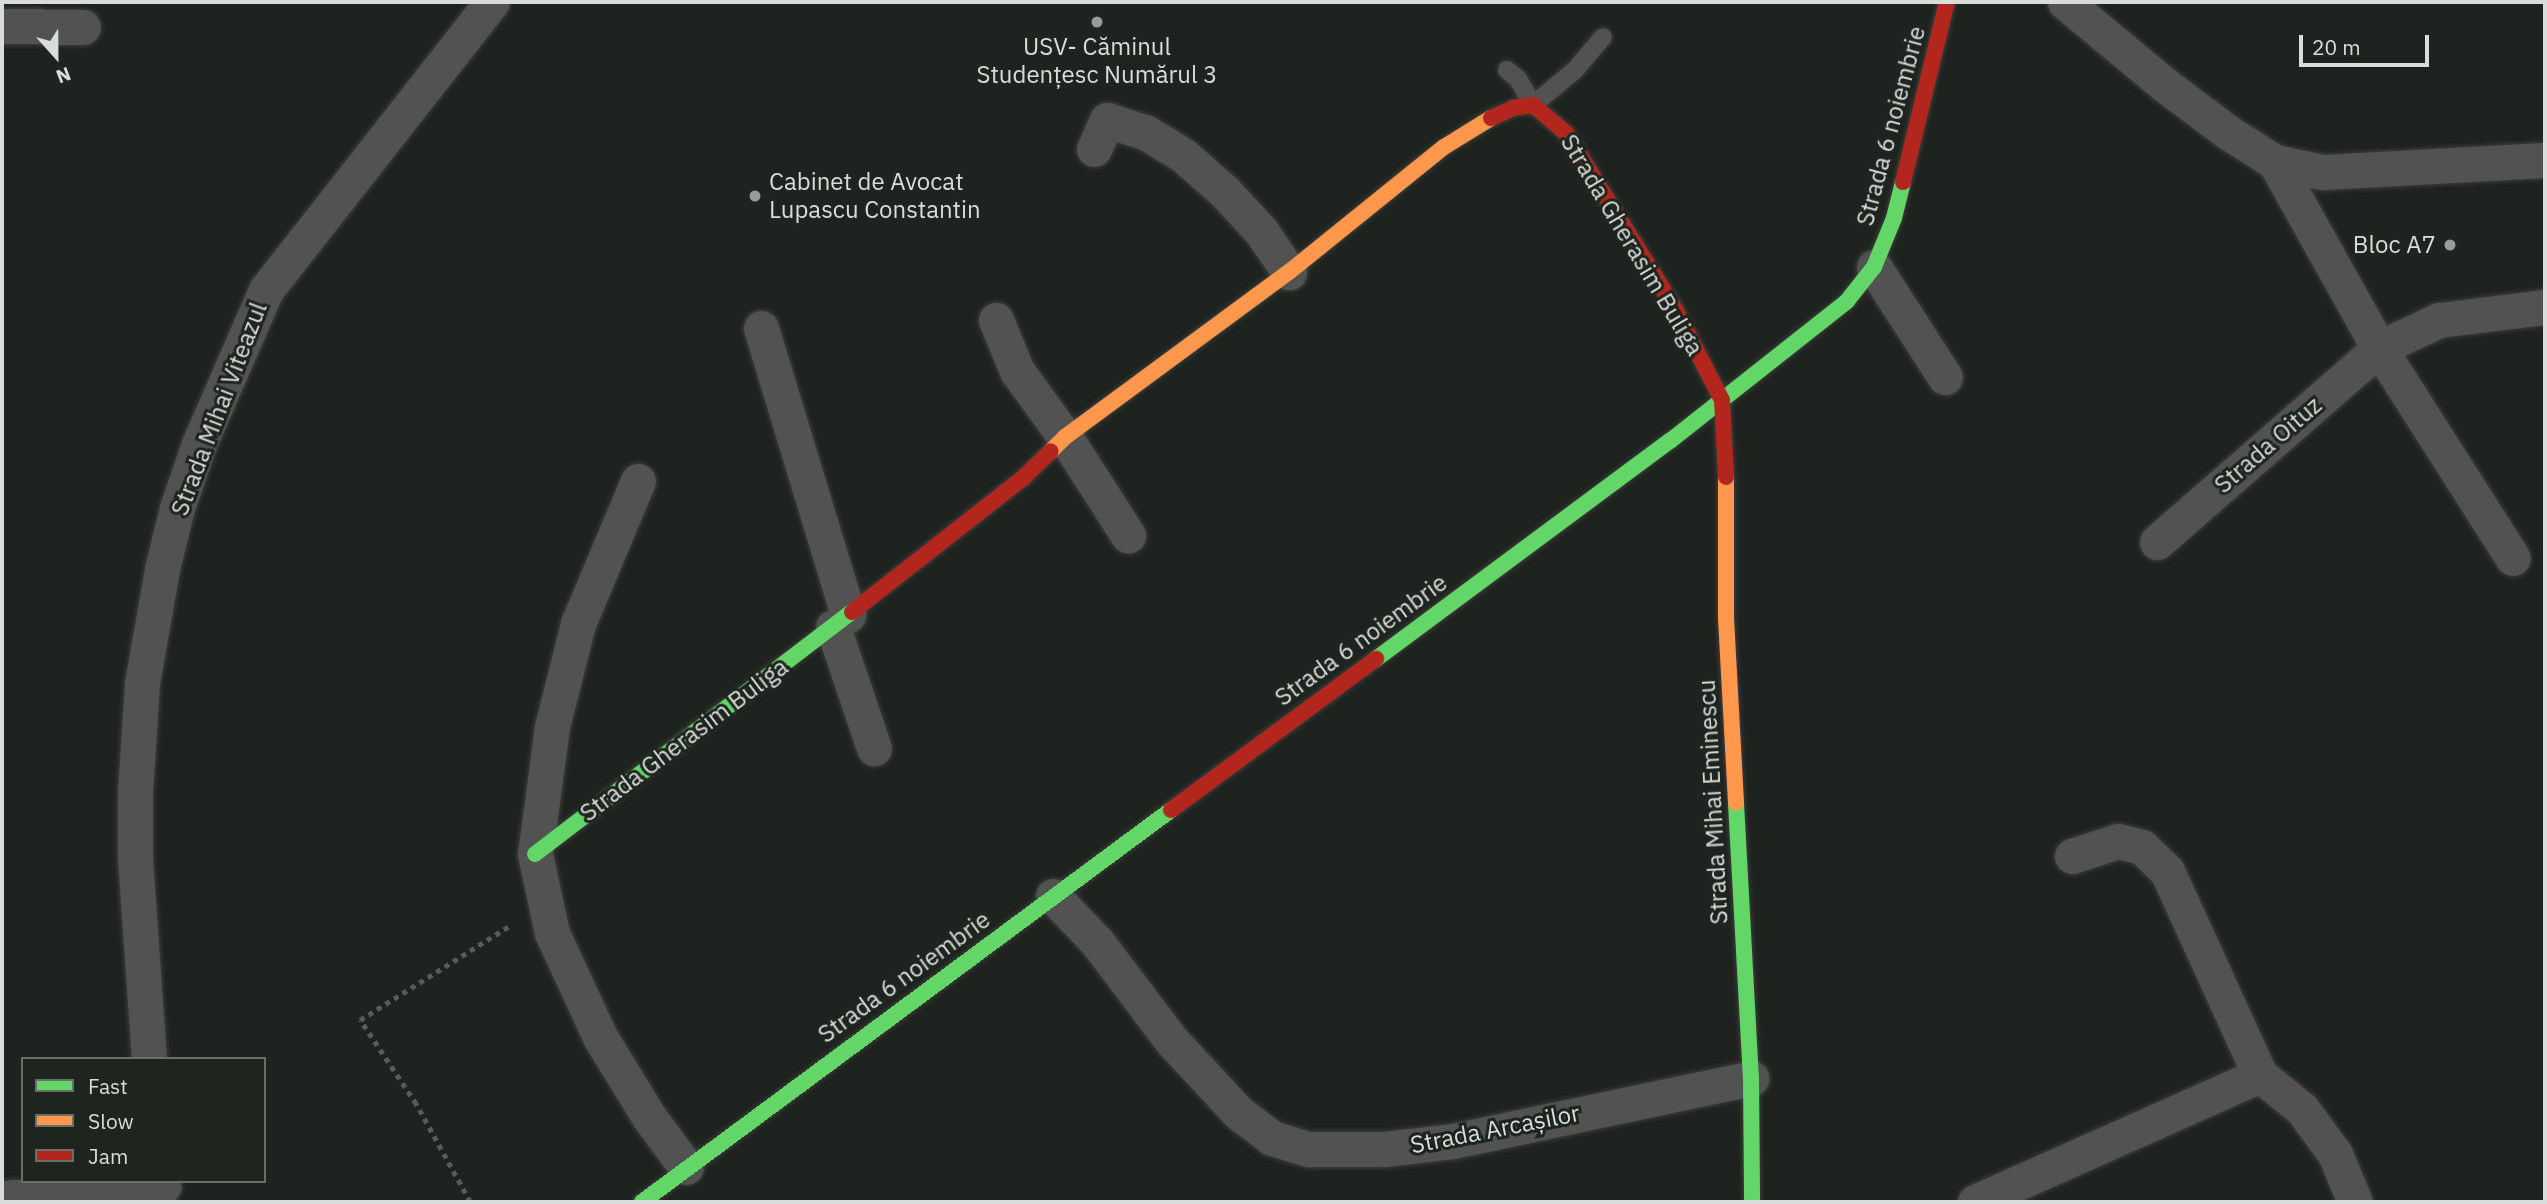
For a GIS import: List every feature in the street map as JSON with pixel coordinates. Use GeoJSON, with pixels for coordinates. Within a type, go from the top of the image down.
{"type":"FeatureCollection","features":[{"type":"Feature","properties":{"kind":"street","name":"Strada Mihai Viteazul"},"geometry":{"type":"LineString","coordinates":[[149,1057],[135,857],[135,792],[142,683],[162,569],[177,508],[199,444],[265,290],[492,2]]}},
{"type":"Feature","properties":{"kind":"street","name":"Strada 6 noiembrie"},"geometry":{"type":"LineString","coordinates":[[642,1202],[1722,400],[1847,301],[1874,267],[1894,218],[1947,2]]}},
{"type":"Feature","properties":{"kind":"street"},"geometry":{"type":"LineString","coordinates":[[2065,2],[2165,85],[2229,133],[2275,162],[2323,172],[2545,160]]}},
{"type":"Feature","properties":{"kind":"street"},"geometry":{"type":"LineString","coordinates":[[2,26],[83,27]]}},
{"type":"Feature","properties":{"kind":"street","name":"Strada Gherasim Buliga"},"geometry":{"type":"LineString","coordinates":[[535,854],[841,621],[1024,477],[1065,438],[1289,272],[1444,147],[1487,120],[1513,108],[1533,105],[1566,132],[1675,309],[1722,400]]}},
{"type":"Feature","properties":{"kind":"street"},"geometry":{"type":"LineString","coordinates":[[1094,149],[1107,120],[1145,132],[1183,155],[1242,211],[1289,272]]}},
{"type":"Feature","properties":{"kind":"street"},"geometry":{"type":"LineString","coordinates":[[2275,162],[2379,348],[2513,558]]}},
{"type":"Feature","properties":{"kind":"street"},"geometry":{"type":"LineString","coordinates":[[1874,267],[1945,377]]}},
{"type":"Feature","properties":{"kind":"street","name":"Strada Oituz"},"geometry":{"type":"LineString","coordinates":[[2157,542],[2379,348],[2439,320],[2545,307]]}},
{"type":"Feature","properties":{"kind":"street"},"geometry":{"type":"LineString","coordinates":[[996,320],[1017,371],[1065,438],[1128,535]]}},
{"type":"Feature","properties":{"kind":"street"},"geometry":{"type":"LineString","coordinates":[[761,328],[874,748]]}},
{"type":"Feature","properties":{"kind":"street","name":"Strada Mihai Eminescu"},"geometry":{"type":"LineString","coordinates":[[1722,400],[1728,513],[1726,618],[1751,1078],[1752,1202]]}},
{"type":"Feature","properties":{"kind":"street","name":"Strada Gherasim Buliga"},"geometry":{"type":"LineString","coordinates":[[638,481],[579,624],[552,727],[535,854],[552,933],[600,1037],[649,1117],[686,1167]]}},
{"type":"Feature","properties":{"kind":"street"},"geometry":{"type":"LineString","coordinates":[[2072,856],[2118,841],[2142,847],[2167,871],[2260,1075],[2302,1108],[2335,1154],[2356,1202]]}},
{"type":"Feature","properties":{"kind":"street","name":"Strada Arcașilor"},"geometry":{"type":"LineString","coordinates":[[1053,896],[1097,942],[1172,1041],[1239,1113],[1272,1139],[1309,1149],[1384,1149],[1453,1141],[1603,1107],[1751,1078]]}},
{"type":"Feature","properties":{"kind":"street"},"geometry":{"type":"LineString","coordinates":[[1975,1202],[2260,1075]]}},
{"type":"Feature","properties":{"kind":"street"},"geometry":{"type":"LineString","coordinates":[[2,1198],[164,1190]]}},
{"type":"Feature","properties":{"kind":"lane"},"geometry":{"type":"LineString","coordinates":[[1507,71],[1518,79],[1533,105],[1575,70],[1604,37]]}},
{"type":"Feature","properties":{"kind":"path"},"geometry":{"type":"LineString","coordinates":[[470,1202],[416,1104],[360,1020],[545,904]]}},
{"type":"Feature","properties":{"kind":"traffic: fast"},"geometry":{"type":"LineString","coordinates":[[1376,659],[1670,441],[1847,301],[1874,267],[1894,218],[1903,182]]}},
{"type":"Feature","properties":{"kind":"traffic: fast"},"geometry":{"type":"LineString","coordinates":[[535,854],[852,612]]}},
{"type":"Feature","properties":{"kind":"traffic: fast"},"geometry":{"type":"LineString","coordinates":[[1736,803],[1751,1078],[1752,1202]]}},
{"type":"Feature","properties":{"kind":"traffic: fast"},"geometry":{"type":"LineString","coordinates":[[642,1202],[1171,810]]}},
{"type":"Feature","properties":{"kind":"traffic: slow"},"geometry":{"type":"LineString","coordinates":[[1051,451],[1065,437],[1289,272],[1444,147],[1491,118]]}},
{"type":"Feature","properties":{"kind":"traffic: slow"},"geometry":{"type":"LineString","coordinates":[[1726,477],[1726,618],[1736,803]]}},
{"type":"Feature","properties":{"kind":"traffic: jam"},"geometry":{"type":"LineString","coordinates":[[1903,182],[1947,2]]}},
{"type":"Feature","properties":{"kind":"traffic: jam"},"geometry":{"type":"LineString","coordinates":[[1491,118],[1513,108],[1533,105],[1566,133],[1675,309],[1722,400],[1726,477]]}},
{"type":"Feature","properties":{"kind":"traffic: jam"},"geometry":{"type":"LineString","coordinates":[[852,612],[1024,477],[1051,451]]}},
{"type":"Feature","properties":{"kind":"traffic: jam"},"geometry":{"type":"LineString","coordinates":[[1171,810],[1376,659]]}},
{"type":"Feature","properties":{"kind":"place","name":"USV- Căminul Studențesc Numărul 3"},"geometry":{"type":"Point","coordinates":[1097,22]}},
{"type":"Feature","properties":{"kind":"place","name":"Cabinet de Avocat Lupascu Constantin"},"geometry":{"type":"Point","coordinates":[755,196]}},
{"type":"Feature","properties":{"kind":"place","name":"Bloc A7"},"geometry":{"type":"Point","coordinates":[2450,245]}}]}
